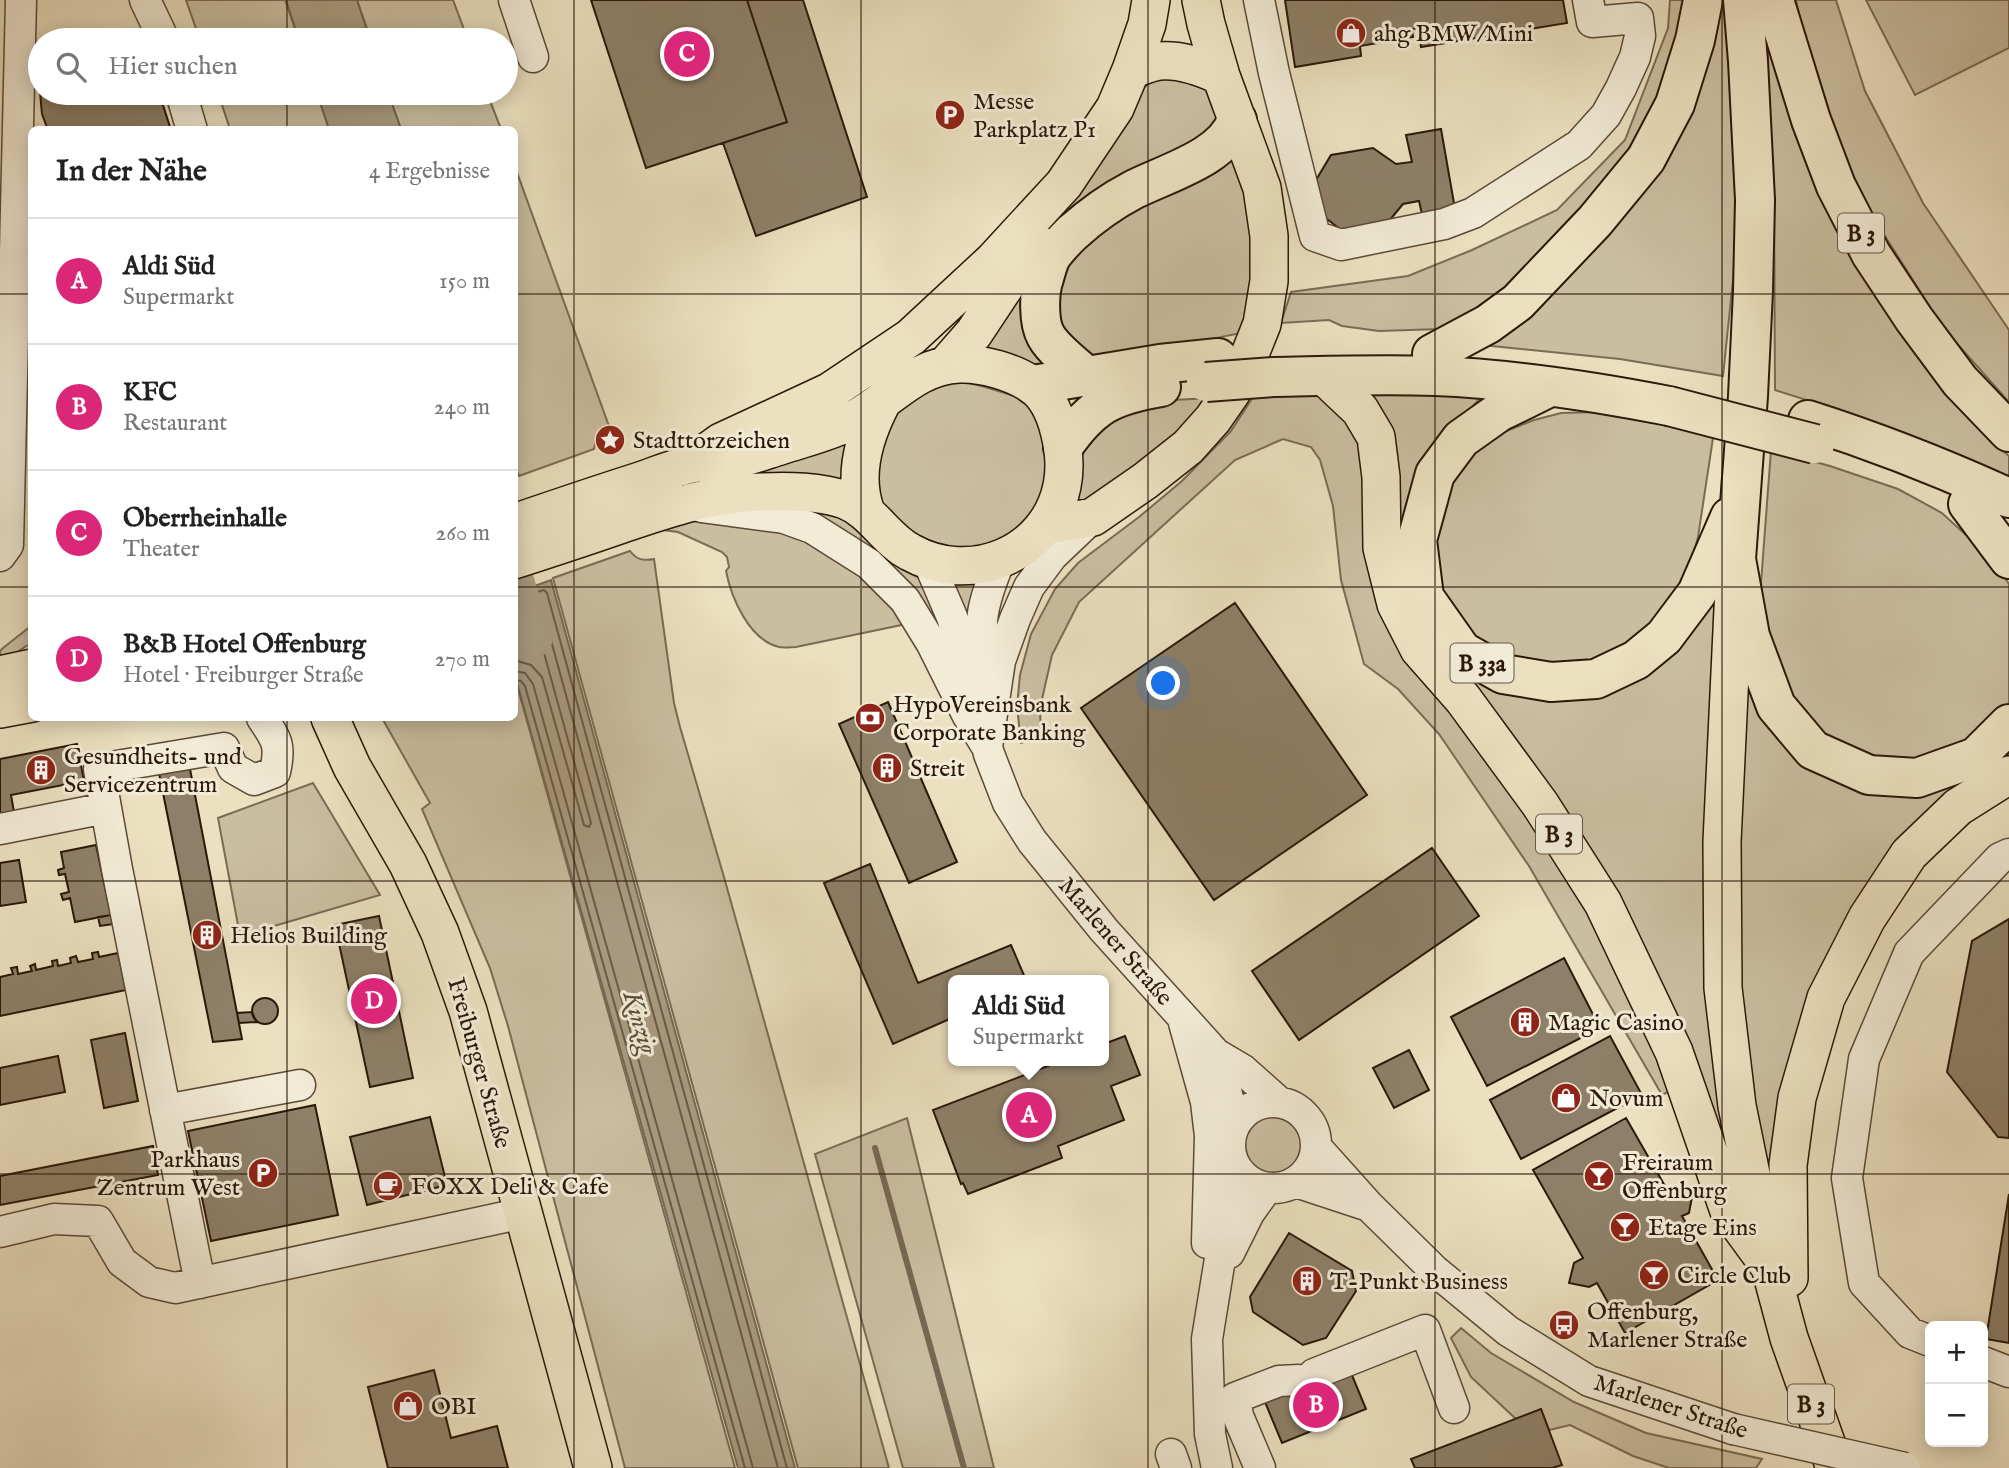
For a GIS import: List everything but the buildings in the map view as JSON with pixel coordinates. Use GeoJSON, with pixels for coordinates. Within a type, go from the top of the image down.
{"type":"FeatureCollection","features":[{"type":"Feature","properties":{"kind":"highway"},"geometry":{"type":"LineString","coordinates":[[1432,354],[1488,324],[1518,302],[1595,221],[1646,159],[1675,104],[1695,40],[1703,0]]}},
{"type":"Feature","properties":{"kind":"highway","name":"B 3"},"geometry":{"type":"LineString","coordinates":[[1743,0],[1755,200],[1748,396],[1736,559],[1750,636],[1776,706],[1813,750],[1869,775],[1917,778],[1976,757],[2009,724]]}},
{"type":"Feature","properties":{"kind":"highway","name":"B 3"},"geometry":{"type":"LineString","coordinates":[[1774,0],[1811,120],[1836,186],[1871,254],[1960,381],[2009,432]]}},
{"type":"Feature","properties":{"kind":"highway"},"geometry":{"type":"LineString","coordinates":[[1088,377],[1045,335],[1040,312],[1042,283],[1051,256],[1095,212],[1223,144],[1237,120]]}},
{"type":"Feature","properties":{"kind":"highway"},"geometry":{"type":"LineString","coordinates":[[1033,385],[1160,364],[1212,370],[1279,365],[1328,352],[1432,354],[1524,362],[1668,394],[1812,432],[1882,445],[1950,471],[2009,498]]}},
{"type":"Feature","properties":{"kind":"highway"},"geometry":{"type":"LineString","coordinates":[[1279,365],[1324,376],[1435,376],[1613,395],[1668,394]]}},
{"type":"Feature","properties":{"kind":"highway"},"geometry":{"type":"LineString","coordinates":[[1063,447],[1079,424],[1094,410],[1121,396],[1157,388],[1212,370]]}},
{"type":"Feature","properties":{"kind":"highway","name":"B 33a"},"geometry":{"type":"LineString","coordinates":[[1549,387],[1499,412],[1461,439],[1435,474],[1417,540],[1424,597],[1462,651],[1503,674],[1551,682],[1596,679],[1636,660],[1664,637],[1697,593],[1741,492]]}},
{"type":"Feature","properties":{"kind":"highway"},"geometry":{"type":"LineString","coordinates":[[1812,432],[2009,523]]}},
{"type":"Feature","properties":{"kind":"highway"},"geometry":{"type":"LineString","coordinates":[[1968,504],[2009,559]]}},
{"type":"Feature","properties":{"kind":"main road"},"geometry":{"type":"LineString","coordinates":[[518,558],[619,507],[693,464],[721,442],[829,392],[911,337],[993,261],[1064,184],[1115,108],[1147,23],[1151,0]]}},
{"type":"Feature","properties":{"kind":"main road"},"geometry":{"type":"LineString","coordinates":[[1044,526],[1093,517],[1188,447],[1213,419],[1231,393],[1262,324],[1269,281],[1269,236],[1262,188],[1221,76],[1201,0]]}},
{"type":"Feature","properties":{"kind":"main road"},"geometry":{"type":"LineString","coordinates":[[1131,70],[1159,61],[1183,62],[1221,76]]}},
{"type":"Feature","properties":{"kind":"main road"},"geometry":{"type":"LineString","coordinates":[[946,365],[974,332],[1043,230],[1064,184]]}},
{"type":"Feature","properties":{"kind":"main road"},"geometry":{"type":"LineString","coordinates":[[518,522],[619,507],[684,504],[729,494],[824,495],[843,500],[866,512],[907,551],[928,561],[976,566],[1000,560],[1024,546],[1044,526],[1058,501],[1064,473],[1063,447],[1046,399],[1033,385],[1014,376],[975,365],[946,365],[920,373],[894,390],[881,404],[853,421],[829,431],[728,461],[693,464]]}},
{"type":"Feature","properties":{"kind":"main road","name":"B 3"},"geometry":{"type":"LineString","coordinates":[[1324,376],[1360,410],[1376,437],[1381,477],[1382,548],[1396,604],[1419,649],[1463,699],[1540,804],[1603,903],[1674,1052],[1729,1210],[1770,1267]]}},
{"type":"Feature","properties":{"kind":"main road"},"geometry":{"type":"LineString","coordinates":[[866,512],[859,488],[860,465],[866,438],[881,404]]}},
{"type":"Feature","properties":{"kind":"main road","name":"B 3"},"geometry":{"type":"LineString","coordinates":[[1736,559],[1722,842],[1723,988],[1737,1106],[1770,1267],[1789,1338],[1835,1468]]}},
{"type":"Feature","properties":{"kind":"main road"},"geometry":{"type":"LineString","coordinates":[[0,675],[28,668]]}},
{"type":"Feature","properties":{"kind":"main road"},"geometry":{"type":"LineString","coordinates":[[0,709],[28,704]]}},
{"type":"Feature","properties":{"kind":"main road","name":"Freiburger Straße"},"geometry":{"type":"LineString","coordinates":[[331,721],[352,767],[408,864],[440,933],[468,1011],[593,1468]]}},
{"type":"Feature","properties":{"kind":"main road"},"geometry":{"type":"LineString","coordinates":[[1789,1338],[1788,1165],[1797,1098],[1826,998],[1867,918],[1909,855],[1958,807],[2009,775]]}},
{"type":"Feature","properties":{"kind":"street"},"geometry":{"type":"LineString","coordinates":[[0,556],[8,545],[20,0]]}},
{"type":"Feature","properties":{"kind":"street"},"geometry":{"type":"LineString","coordinates":[[145,0],[158,28]]}},
{"type":"Feature","properties":{"kind":"street"},"geometry":{"type":"LineString","coordinates":[[514,0],[533,57]]}},
{"type":"Feature","properties":{"kind":"street"},"geometry":{"type":"LineString","coordinates":[[1259,0],[1274,73],[1315,236],[1341,245],[1444,224],[1473,213],[1579,145],[1605,115],[1621,88],[1635,57],[1640,36],[1638,18],[1592,22],[1588,0]]}},
{"type":"Feature","properties":{"kind":"street"},"geometry":{"type":"LineString","coordinates":[[185,105],[191,126]]}},
{"type":"Feature","properties":{"kind":"street"},"geometry":{"type":"LineString","coordinates":[[12,366],[28,392]]}},
{"type":"Feature","properties":{"kind":"street"},"geometry":{"type":"LineString","coordinates":[[684,504],[784,518],[812,528],[869,564],[905,600],[932,645],[981,714]]}},
{"type":"Feature","properties":{"kind":"street","name":"Marlener Straße"},"geometry":{"type":"LineString","coordinates":[[981,714],[1029,587],[1052,556],[1093,517]]}},
{"type":"Feature","properties":{"kind":"street","name":"Marlener Straße"},"geometry":{"type":"LineString","coordinates":[[981,714],[985,656],[982,615],[1000,560]]}},
{"type":"Feature","properties":{"kind":"street","name":"Marlener Straße"},"geometry":{"type":"LineString","coordinates":[[928,561],[963,653],[988,747],[1008,803],[1031,841],[1104,930],[1216,1054],[1243,1070],[1279,1102]]}},
{"type":"Feature","properties":{"kind":"street"},"geometry":{"type":"LineString","coordinates":[[200,1283],[99,769],[224,748],[233,768],[254,780],[275,772],[279,752],[264,721]]}},
{"type":"Feature","properties":{"kind":"street"},"geometry":{"type":"LineString","coordinates":[[0,829],[106,808]]}},
{"type":"Feature","properties":{"kind":"street"},"geometry":{"type":"LineString","coordinates":[[1925,1339],[1910,1334],[1864,1283],[1847,1178],[1864,1059],[1909,953],[2000,858],[2009,854]]}},
{"type":"Feature","properties":{"kind":"street"},"geometry":{"type":"LineString","coordinates":[[1183,1019],[1206,1102],[1210,1136],[1207,1241],[1218,1283]]}},
{"type":"Feature","properties":{"kind":"street","name":"Marlener Straße"},"geometry":{"type":"LineString","coordinates":[[1216,1054],[1235,1124]]}},
{"type":"Feature","properties":{"kind":"street"},"geometry":{"type":"LineString","coordinates":[[165,1110],[300,1085]]}},
{"type":"Feature","properties":{"kind":"street"},"geometry":{"type":"LineString","coordinates":[[1218,1283],[1249,1213],[1281,1185],[1306,1173],[1314,1161],[1316,1137],[1308,1118],[1290,1104],[1265,1102],[1242,1114],[1235,1124],[1230,1137],[1231,1157],[1248,1181],[1281,1185]]}},
{"type":"Feature","properties":{"kind":"street","name":"Marlener Straße"},"geometry":{"type":"LineString","coordinates":[[1317,1148],[1434,1270],[1508,1331],[1589,1381],[1733,1429],[1905,1468]]}},
{"type":"Feature","properties":{"kind":"street"},"geometry":{"type":"LineString","coordinates":[[1217,1468],[1210,1434],[1207,1339],[1235,1166]]}},
{"type":"Feature","properties":{"kind":"street","name":"Marlener Straße"},"geometry":{"type":"LineString","coordinates":[[1281,1185],[1370,1206]]}},
{"type":"Feature","properties":{"kind":"street"},"geometry":{"type":"LineString","coordinates":[[0,1232],[54,1219],[98,1221],[122,1262],[149,1282],[175,1288],[523,1213]]}},
{"type":"Feature","properties":{"kind":"street"},"geometry":{"type":"LineString","coordinates":[[1260,1468],[1238,1416],[1235,1398],[1279,1381],[1307,1377],[1425,1330],[1454,1408]]}},
{"type":"Feature","properties":{"kind":"street"},"geometry":{"type":"LineString","coordinates":[[1988,1364],[2009,1372]]}},
{"type":"Feature","properties":{"kind":"shaded area"},"geometry":{"type":"Polygon","coordinates":[[[186,0],[285,0],[295,28],[196,28],[186,0]]]}},
{"type":"Feature","properties":{"kind":"shaded area"},"geometry":{"type":"Polygon","coordinates":[[[357,0],[453,0],[464,28],[367,28],[357,0]]]}},
{"type":"Feature","properties":{"kind":"shaded area"},"geometry":{"type":"Polygon","coordinates":[[[1670,0],[1691,0],[1669,86],[1631,154],[1520,285],[1441,329],[1379,331],[1342,326],[1329,320],[1281,323],[1291,292],[1408,276],[1472,250],[1557,210],[1625,140],[1668,28],[1670,0]]]}},
{"type":"Feature","properties":{"kind":"shaded area"},"geometry":{"type":"Polygon","coordinates":[[[1713,0],[1731,0],[1739,188],[1723,376],[1620,359],[1462,343],[1570,267],[1713,0]]]}},
{"type":"Feature","properties":{"kind":"shaded area"},"geometry":{"type":"Polygon","coordinates":[[[1796,0],[1836,0],[1865,91],[1923,203],[2009,330],[2009,402],[1944,329],[1876,222],[1827,122],[1796,0]]]}},
{"type":"Feature","properties":{"kind":"shaded area"},"geometry":{"type":"Polygon","coordinates":[[[1866,0],[2009,0],[2009,48],[1915,95],[1866,0]]]}},
{"type":"Feature","properties":{"kind":"shaded area"},"geometry":{"type":"Polygon","coordinates":[[[1756,5],[1907,338],[1982,432],[2009,456],[2009,480],[1866,419],[1775,390],[1774,188],[1756,5]]]}},
{"type":"Feature","properties":{"kind":"shaded area"},"geometry":{"type":"Polygon","coordinates":[[[1172,74],[1210,84],[1221,130],[1044,253],[1060,367],[1040,369],[974,349],[1136,95],[1153,79],[1172,74]]]}},
{"type":"Feature","properties":{"kind":"shaded area"},"geometry":{"type":"Polygon","coordinates":[[[222,105],[321,105],[328,126],[229,126],[222,105]]]}},
{"type":"Feature","properties":{"kind":"shaded area"},"geometry":{"type":"Polygon","coordinates":[[[392,105],[492,105],[500,126],[400,126],[392,105]]]}},
{"type":"Feature","properties":{"kind":"shaded area"},"geometry":{"type":"Polygon","coordinates":[[[1238,146],[1253,200],[1253,305],[1241,333],[1129,356],[1095,356],[1071,346],[1051,301],[1075,245],[1238,146]]]}},
{"type":"Feature","properties":{"kind":"shaded area"},"geometry":{"type":"Polygon","coordinates":[[[518,175],[610,429],[598,436],[594,449],[519,476],[518,175]]]}},
{"type":"Feature","properties":{"kind":"shaded area"},"geometry":{"type":"Polygon","coordinates":[[[959,382],[1035,400],[1050,455],[1041,496],[1033,510],[1014,532],[995,544],[973,550],[949,549],[912,534],[890,510],[868,495],[869,461],[894,414],[908,402],[941,384],[959,382]]]}},
{"type":"Feature","properties":{"kind":"shaded area"},"geometry":{"type":"Polygon","coordinates":[[[1352,385],[1486,392],[1449,431],[1431,459],[1430,629],[1585,697],[1717,571],[1735,1166],[1728,1170],[1656,980],[1418,622],[1352,385]]]}},
{"type":"Feature","properties":{"kind":"shaded area"},"geometry":{"type":"Polygon","coordinates":[[[1257,391],[1329,395],[1363,434],[1373,516],[1547,844],[1618,962],[1672,1090],[1662,1095],[1529,866],[1439,734],[1398,689],[1364,664],[1341,580],[1333,506],[1320,460],[1311,447],[1283,439],[1235,460],[1079,602],[1052,655],[1040,708],[1041,736],[1021,743],[1017,706],[1020,675],[1031,634],[1055,589],[1078,563],[1182,481],[1231,431],[1257,391]]]}},
{"type":"Feature","properties":{"kind":"shaded area"},"geometry":{"type":"Polygon","coordinates":[[[1211,398],[1159,455],[1074,509],[1080,456],[1089,439],[1113,417],[1156,401],[1211,398]]]}},
{"type":"Feature","properties":{"kind":"shaded area"},"geometry":{"type":"Polygon","coordinates":[[[1598,412],[1656,419],[1713,438],[1698,537],[1687,578],[1660,622],[1597,663],[1527,665],[1455,627],[1430,570],[1445,485],[1469,455],[1504,432],[1561,413],[1598,412]]]}},
{"type":"Feature","properties":{"kind":"shaded area"},"geometry":{"type":"Polygon","coordinates":[[[858,437],[849,483],[734,480],[858,437]]]}},
{"type":"Feature","properties":{"kind":"shaded area"},"geometry":{"type":"Polygon","coordinates":[[[1771,450],[1898,489],[1942,513],[1992,559],[2009,584],[2009,710],[1950,760],[1876,766],[1798,720],[1767,649],[1761,583],[1771,450]]]}},
{"type":"Feature","properties":{"kind":"shaded area"},"geometry":{"type":"Polygon","coordinates":[[[806,507],[848,519],[894,562],[917,576],[930,592],[939,613],[926,616],[787,511],[806,507]]]}},
{"type":"Feature","properties":{"kind":"shaded area"},"geometry":{"type":"Polygon","coordinates":[[[698,518],[784,525],[853,561],[906,624],[796,647],[779,647],[768,643],[750,627],[737,605],[726,571],[729,567],[727,557],[722,552],[678,532],[647,528],[698,518]]]}},
{"type":"Feature","properties":{"kind":"shaded area"},"geometry":{"type":"Polygon","coordinates":[[[630,551],[640,559],[654,559],[674,703],[680,727],[889,1468],[798,1468],[553,578],[630,551]]]}},
{"type":"Feature","properties":{"kind":"shaded area"},"geometry":{"type":"Polygon","coordinates":[[[984,581],[975,609],[959,611],[952,582],[984,581]]]}},
{"type":"Feature","properties":{"kind":"shaded area"},"geometry":{"type":"Polygon","coordinates":[[[28,628],[28,645],[14,654],[0,656],[3,648],[28,628]]]}},
{"type":"Feature","properties":{"kind":"shaded area"},"geometry":{"type":"Polygon","coordinates":[[[1742,655],[1829,773],[2009,745],[2009,761],[1859,907],[1770,1219],[1740,1014],[1735,873],[1742,655]]]}},
{"type":"Feature","properties":{"kind":"shaded area"},"geometry":{"type":"Polygon","coordinates":[[[518,689],[735,1468],[625,1468],[508,1026],[490,968],[422,809],[430,803],[384,721],[518,721],[518,689]]]}},
{"type":"Feature","properties":{"kind":"shaded area"},"geometry":{"type":"Polygon","coordinates":[[[313,783],[380,895],[240,936],[218,818],[313,783]]]}},
{"type":"Feature","properties":{"kind":"shaded area"},"geometry":{"type":"Polygon","coordinates":[[[1274,1113],[1286,1115],[1297,1122],[1304,1133],[1304,1157],[1297,1168],[1286,1175],[1274,1177],[1262,1175],[1251,1168],[1244,1157],[1242,1145],[1244,1133],[1251,1122],[1262,1115],[1274,1113]]]}},
{"type":"Feature","properties":{"kind":"shaded area"},"geometry":{"type":"Polygon","coordinates":[[[907,1118],[994,1468],[903,1468],[815,1154],[907,1118]]]}},
{"type":"Feature","properties":{"kind":"shaded area"},"geometry":{"type":"Polygon","coordinates":[[[1461,1328],[1491,1353],[1574,1402],[1646,1433],[1762,1459],[1756,1468],[1669,1468],[1633,1456],[1570,1425],[1549,1430],[1541,1409],[1516,1419],[1471,1377],[1451,1338],[1461,1328]]]}},
{"type":"Feature","properties":{"kind":"water"},"geometry":{"type":"Polygon","coordinates":[[[286,0],[357,0],[366,28],[295,28],[286,0]]]}},
{"type":"Feature","properties":{"kind":"water"},"geometry":{"type":"Polygon","coordinates":[[[321,105],[392,105],[400,126],[328,126],[321,105]]]}},
{"type":"Feature","properties":{"kind":"water"},"geometry":{"type":"Polygon","coordinates":[[[551,580],[795,1468],[738,1468],[518,687],[518,592],[551,580]]]}},
{"type":"Feature","properties":{"kind":"waterway","name":"Kinzig"},"geometry":{"type":"LineString","coordinates":[[518,589],[534,639]]}},
{"type":"Feature","properties":{"kind":"waterway"},"geometry":{"type":"LineString","coordinates":[[875,1148],[964,1468]]}},
{"type":"Feature","properties":{"kind":"place","name":"ahg BMW/Mini"},"geometry":{"type":"Point","coordinates":[1351,33]}},
{"type":"Feature","properties":{"kind":"place","name":"Oberrheinhalle"},"geometry":{"type":"Point","coordinates":[687,54]}},
{"type":"Feature","properties":{"kind":"place","name":"Messe Parkplatz P1"},"geometry":{"type":"Point","coordinates":[950,115]}},
{"type":"Feature","properties":{"kind":"place","name":"Stadttorzeichen"},"geometry":{"type":"Point","coordinates":[610,440]}},
{"type":"Feature","properties":{"kind":"place","name":"HypoVereinsbank Corporate Banking"},"geometry":{"type":"Point","coordinates":[870,718]}},
{"type":"Feature","properties":{"kind":"place","name":"Streit"},"geometry":{"type":"Point","coordinates":[887,768]}},
{"type":"Feature","properties":{"kind":"place","name":"Gesundheits- und Servicezentrum"},"geometry":{"type":"Point","coordinates":[41,770]}},
{"type":"Feature","properties":{"kind":"place","name":"Helios Building"},"geometry":{"type":"Point","coordinates":[207,935]}},
{"type":"Feature","properties":{"kind":"place","name":"B&B Hotel Offenburg"},"geometry":{"type":"Point","coordinates":[374,1001]}},
{"type":"Feature","properties":{"kind":"place","name":"Magic Casino"},"geometry":{"type":"Point","coordinates":[1525,1022]}},
{"type":"Feature","properties":{"kind":"place","name":"Novum"},"geometry":{"type":"Point","coordinates":[1566,1098]}},
{"type":"Feature","properties":{"kind":"place","name":"Aldi Süd"},"geometry":{"type":"Point","coordinates":[1029,1115]}},
{"type":"Feature","properties":{"kind":"place","name":"Parkhaus Zentrum West"},"geometry":{"type":"Point","coordinates":[263,1173]}},
{"type":"Feature","properties":{"kind":"place","name":"Freiraum Offenburg"},"geometry":{"type":"Point","coordinates":[1599,1176]}},
{"type":"Feature","properties":{"kind":"place","name":"FOXX Deli & Cafe"},"geometry":{"type":"Point","coordinates":[388,1186]}},
{"type":"Feature","properties":{"kind":"place","name":"Etage Eins"},"geometry":{"type":"Point","coordinates":[1625,1227]}},
{"type":"Feature","properties":{"kind":"place","name":"Circle Club"},"geometry":{"type":"Point","coordinates":[1654,1275]}},
{"type":"Feature","properties":{"kind":"place","name":"T-Punkt Business"},"geometry":{"type":"Point","coordinates":[1307,1281]}},
{"type":"Feature","properties":{"kind":"place","name":"Offenburg, Marlener Straße"},"geometry":{"type":"Point","coordinates":[1564,1325]}},
{"type":"Feature","properties":{"kind":"place","name":"KFC"},"geometry":{"type":"Point","coordinates":[1316,1405]}},
{"type":"Feature","properties":{"kind":"place","name":"OBI"},"geometry":{"type":"Point","coordinates":[408,1406]}}]}
